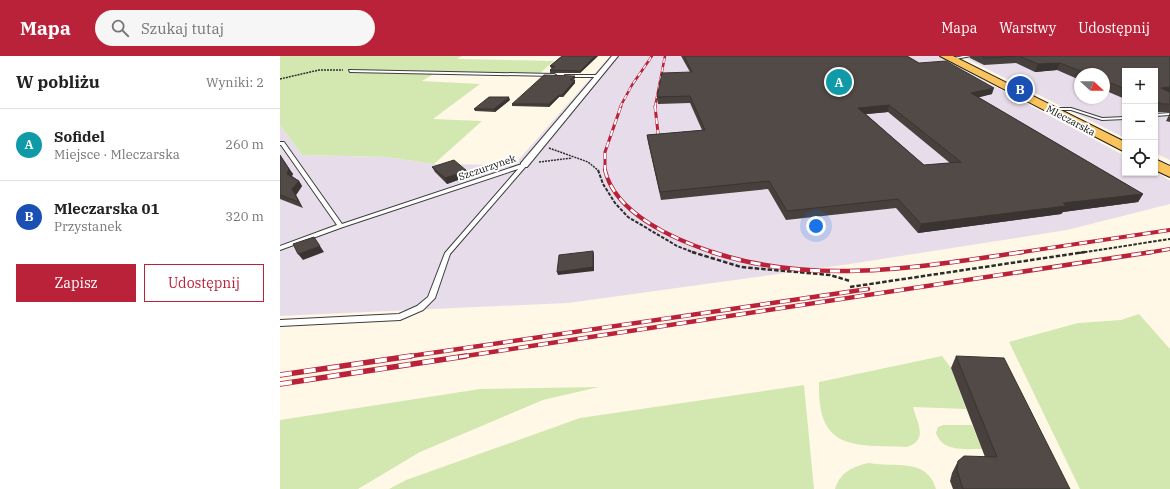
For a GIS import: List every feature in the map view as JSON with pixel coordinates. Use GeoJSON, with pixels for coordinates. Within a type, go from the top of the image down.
{"type":"FeatureCollection","features":[{"type":"Feature","properties":{"kind":"main road","name":"Mleczarska"},"geometry":{"type":"LineString","coordinates":[[945,56],[1121,146]]}},
{"type":"Feature","properties":{"kind":"main road","name":"Mleczarska"},"geometry":{"type":"LineString","coordinates":[[954,57],[996,81]]}},
{"type":"Feature","properties":{"kind":"main road"},"geometry":{"type":"LineString","coordinates":[[1158,166],[1170,172]]}},
{"type":"Feature","properties":{"kind":"street","name":"Szczurzynek"},"geometry":{"type":"LineString","coordinates":[[524,165],[615,56]]}},
{"type":"Feature","properties":{"kind":"lane"},"geometry":{"type":"LineString","coordinates":[[954,57],[969,56]]}},
{"type":"Feature","properties":{"kind":"lane"},"geometry":{"type":"LineString","coordinates":[[350,71],[598,76]]}},
{"type":"Feature","properties":{"kind":"lane"},"geometry":{"type":"LineString","coordinates":[[1052,110],[1071,109],[1102,118],[1122,118]]}},
{"type":"Feature","properties":{"kind":"lane"},"geometry":{"type":"LineString","coordinates":[[1158,115],[1170,114]]}},
{"type":"Feature","properties":{"kind":"lane"},"geometry":{"type":"LineString","coordinates":[[281,142],[341,226]]}},
{"type":"Feature","properties":{"kind":"lane"},"geometry":{"type":"LineString","coordinates":[[280,323],[400,317],[420,308],[431,298],[446,254],[524,165]]}},
{"type":"Feature","properties":{"kind":"lane","name":"Szczurzynek"},"geometry":{"type":"LineString","coordinates":[[280,248],[524,165]]}},
{"type":"Feature","properties":{"kind":"path"},"geometry":{"type":"LineString","coordinates":[[280,80],[315,71],[335,69],[350,71]]}},
{"type":"Feature","properties":{"kind":"path"},"geometry":{"type":"LineString","coordinates":[[542,143],[574,158],[588,162],[599,171],[607,191],[615,204],[628,218],[677,246],[741,267],[830,275],[850,281]]}},
{"type":"Feature","properties":{"kind":"path"},"geometry":{"type":"LineString","coordinates":[[524,165],[574,158]]}},
{"type":"Feature","properties":{"kind":"path"},"geometry":{"type":"LineString","coordinates":[[850,287],[1170,239]]}},
{"type":"Feature","properties":{"kind":"shaded area"},"geometry":{"type":"Polygon","coordinates":[[[610,56],[938,56],[1122,154],[1122,176],[1158,176],[1158,173],[1160,174],[1170,181],[1170,204],[1067,230],[850,264],[568,303],[280,316],[280,125],[302,155],[387,157],[434,164],[514,165],[610,56]]]}},
{"type":"Feature","properties":{"kind":"shaded area"},"geometry":{"type":"Polygon","coordinates":[[[961,56],[1170,56],[1170,160],[1158,154],[1158,68],[1122,68],[1122,136],[961,56]]]}},
{"type":"Feature","properties":{"kind":"green space"},"geometry":{"type":"Polygon","coordinates":[[[280,56],[462,56],[457,59],[554,61],[539,74],[437,72],[422,81],[480,84],[433,119],[482,121],[434,164],[387,157],[302,155],[280,125],[280,56]]]}},
{"type":"Feature","properties":{"kind":"green space"},"geometry":{"type":"Polygon","coordinates":[[[1139,314],[1170,349],[1170,489],[1080,489],[1009,342],[1078,323],[1121,320],[1139,314]]]}},
{"type":"Feature","properties":{"kind":"green space"},"geometry":{"type":"Polygon","coordinates":[[[942,356],[951,368],[966,409],[913,407],[920,430],[918,440],[914,444],[907,447],[855,444],[842,440],[832,432],[824,421],[820,405],[819,382],[942,356]]]}},
{"type":"Feature","properties":{"kind":"green space"},"geometry":{"type":"Polygon","coordinates":[[[804,385],[814,489],[389,489],[406,480],[580,418],[804,385]]]}},
{"type":"Feature","properties":{"kind":"green space"},"geometry":{"type":"Polygon","coordinates":[[[599,387],[543,400],[420,452],[358,489],[280,489],[280,420],[480,389],[599,387]]]}},
{"type":"Feature","properties":{"kind":"green space"},"geometry":{"type":"Polygon","coordinates":[[[943,425],[972,425],[982,449],[962,449],[943,444],[936,433],[938,427],[943,425]]]}},
{"type":"Feature","properties":{"kind":"green space"},"geometry":{"type":"Polygon","coordinates":[[[869,463],[917,468],[925,472],[932,479],[936,489],[835,489],[840,478],[844,474],[853,468],[869,463]]]}},
{"type":"Feature","properties":{"kind":"building"},"geometry":{"type":"Polygon","coordinates":[[[562,56],[595,56],[580,71],[550,70],[555,66],[550,66],[562,56]]]}},
{"type":"Feature","properties":{"kind":"building"},"geometry":{"type":"Polygon","coordinates":[[[684,56],[907,56],[919,63],[946,61],[994,88],[971,93],[1143,194],[1063,203],[1066,206],[921,224],[898,199],[787,211],[769,181],[660,192],[647,135],[705,130],[690,96],[657,97],[662,73],[692,72],[684,56]],[[889,105],[858,108],[924,165],[961,162],[889,105]]]}},
{"type":"Feature","properties":{"kind":"building"},"geometry":{"type":"Polygon","coordinates":[[[982,56],[1018,56],[986,58],[982,56]]]}},
{"type":"Feature","properties":{"kind":"building"},"geometry":{"type":"Polygon","coordinates":[[[1019,56],[1170,56],[1170,87],[1161,88],[1170,92],[1170,104],[1158,102],[1158,68],[1122,68],[1122,88],[1110,83],[1110,68],[1074,68],[1060,63],[1038,64],[1019,56]]]}},
{"type":"Feature","properties":{"kind":"building"},"geometry":{"type":"Polygon","coordinates":[[[544,75],[575,76],[570,80],[575,80],[562,95],[559,95],[549,104],[512,104],[544,75]]]}},
{"type":"Feature","properties":{"kind":"building"},"geometry":{"type":"Polygon","coordinates":[[[489,97],[509,97],[494,109],[474,109],[489,97]]]}},
{"type":"Feature","properties":{"kind":"building"},"geometry":{"type":"Polygon","coordinates":[[[280,155],[289,169],[287,174],[299,181],[292,189],[299,202],[280,195],[280,155]]]}},
{"type":"Feature","properties":{"kind":"building"},"geometry":{"type":"Polygon","coordinates":[[[454,160],[467,171],[445,178],[432,167],[454,160]]]}},
{"type":"Feature","properties":{"kind":"building"},"geometry":{"type":"Polygon","coordinates":[[[314,237],[320,246],[298,254],[293,244],[314,237]]]}},
{"type":"Feature","properties":{"kind":"building"},"geometry":{"type":"Polygon","coordinates":[[[593,251],[593,267],[557,272],[559,255],[593,251]]]}},
{"type":"Feature","properties":{"kind":"building"},"geometry":{"type":"Polygon","coordinates":[[[956,356],[1004,358],[1070,489],[963,489],[957,470],[958,461],[964,456],[997,457],[956,356]]]}},
{"type":"Feature","properties":{"kind":"railway"},"geometry":{"type":"LineString","coordinates":[[620,107],[632,85],[652,56]]}},
{"type":"Feature","properties":{"kind":"railway"},"geometry":{"type":"LineString","coordinates":[[655,107],[665,56]]}},
{"type":"Feature","properties":{"kind":"railway"},"geometry":{"type":"LineString","coordinates":[[605,170],[605,152],[621,106]]}},
{"type":"Feature","properties":{"kind":"railway"},"geometry":{"type":"LineString","coordinates":[[655,107],[659,142]]}},
{"type":"Feature","properties":{"kind":"railway"},"geometry":{"type":"LineString","coordinates":[[605,170],[611,186],[621,200],[634,212],[666,233],[699,248],[715,253]]}},
{"type":"Feature","properties":{"kind":"railway"},"geometry":{"type":"LineString","coordinates":[[1018,253],[1170,230]]}},
{"type":"Feature","properties":{"kind":"railway"},"geometry":{"type":"LineString","coordinates":[[1152,252],[1170,249]]}},
{"type":"Feature","properties":{"kind":"railway"},"geometry":{"type":"LineString","coordinates":[[712,252],[751,262],[789,268],[828,271],[906,268],[1018,253]]}},
{"type":"Feature","properties":{"kind":"railway"},"geometry":{"type":"LineString","coordinates":[[1018,253],[1023,252]]}},
{"type":"Feature","properties":{"kind":"railway"},"geometry":{"type":"LineString","coordinates":[[459,357],[1152,252]]}},
{"type":"Feature","properties":{"kind":"railway"},"geometry":{"type":"LineString","coordinates":[[1146,253],[1152,252]]}},
{"type":"Feature","properties":{"kind":"railway"},"geometry":{"type":"LineString","coordinates":[[404,357],[868,289]]}},
{"type":"Feature","properties":{"kind":"railway"},"geometry":{"type":"LineString","coordinates":[[280,375],[411,356]]}},
{"type":"Feature","properties":{"kind":"railway"},"geometry":{"type":"LineString","coordinates":[[280,384],[466,356]]}},
{"type":"Feature","properties":{"kind":"place","name":"Sofidel"},"geometry":{"type":"Point","coordinates":[839,82]}},
{"type":"Feature","properties":{"kind":"place","name":"Mleczarska 01"},"geometry":{"type":"Point","coordinates":[1020,89]}}]}
